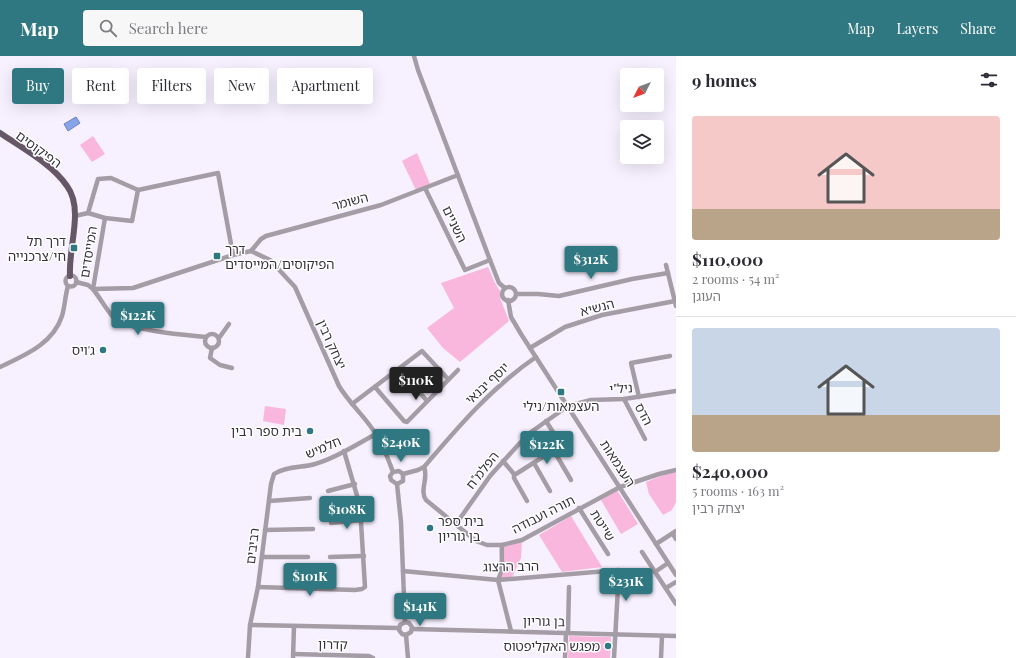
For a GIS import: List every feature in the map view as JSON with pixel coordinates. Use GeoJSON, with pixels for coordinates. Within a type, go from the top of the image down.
{"type":"FeatureCollection","features":[{"type":"Feature","properties":{"kind":"main road","name":"הפיקוסים"},"geometry":{"type":"LineString","coordinates":[[0,134],[49,168],[68,187],[74,203],[75,216],[70,260],[70,276]]}},
{"type":"Feature","properties":{"kind":"street"},"geometry":{"type":"LineString","coordinates":[[414,56],[490,260],[499,283],[504,288]]}},
{"type":"Feature","properties":{"kind":"street"},"geometry":{"type":"LineString","coordinates":[[88,213],[98,179],[111,178],[138,190],[218,173],[233,255]]}},
{"type":"Feature","properties":{"kind":"street","name":"השומר"},"geometry":{"type":"LineString","coordinates":[[251,252],[261,239],[266,236],[382,205],[458,175]]}},
{"type":"Feature","properties":{"kind":"street","name":"השניים"},"geometry":{"type":"LineString","coordinates":[[425,188],[465,270],[490,260]]}},
{"type":"Feature","properties":{"kind":"street"},"geometry":{"type":"LineString","coordinates":[[75,216],[88,213],[105,218],[132,221],[138,190]]}},
{"type":"Feature","properties":{"kind":"street","name":"המייסדים"},"geometry":{"type":"LineString","coordinates":[[93,289],[105,218]]}},
{"type":"Feature","properties":{"kind":"street"},"geometry":{"type":"LineString","coordinates":[[93,289],[134,288],[233,255],[251,252]]}},
{"type":"Feature","properties":{"kind":"street","name":"יצחק רבין"},"geometry":{"type":"LineString","coordinates":[[251,252],[270,260],[295,287],[339,386],[376,434],[393,472]]}},
{"type":"Feature","properties":{"kind":"street"},"geometry":{"type":"LineString","coordinates":[[666,265],[675,303]]}},
{"type":"Feature","properties":{"kind":"street"},"geometry":{"type":"LineString","coordinates":[[516,294],[559,296],[632,279],[668,273]]}},
{"type":"Feature","properties":{"kind":"street"},"geometry":{"type":"LineString","coordinates":[[0,367],[42,345],[56,329],[64,309],[68,286],[66,279],[70,276],[75,278],[76,282],[88,285],[93,289],[114,317],[132,326],[206,337],[210,334],[214,334],[219,338]]}},
{"type":"Feature","properties":{"kind":"street"},"geometry":{"type":"LineString","coordinates":[[68,286],[73,286],[76,282]]}},
{"type":"Feature","properties":{"kind":"street"},"geometry":{"type":"LineString","coordinates":[[504,288],[512,288],[515,290],[516,294]]}},
{"type":"Feature","properties":{"kind":"street"},"geometry":{"type":"LineString","coordinates":[[504,288],[502,292],[503,296],[508,300],[512,300],[516,294]]}},
{"type":"Feature","properties":{"kind":"street","name":"העצמאות"},"geometry":{"type":"LineString","coordinates":[[508,300],[513,321],[676,575]]}},
{"type":"Feature","properties":{"kind":"street","name":"הנשיא"},"geometry":{"type":"LineString","coordinates":[[530,348],[565,327],[602,315],[675,303]]}},
{"type":"Feature","properties":{"kind":"street"},"geometry":{"type":"LineString","coordinates":[[212,348],[218,345],[219,338],[229,324]]}},
{"type":"Feature","properties":{"kind":"street"},"geometry":{"type":"LineString","coordinates":[[206,337],[205,341],[207,345],[212,348]]}},
{"type":"Feature","properties":{"kind":"street"},"geometry":{"type":"LineString","coordinates":[[212,348],[210,358],[220,365],[232,368]]}},
{"type":"Feature","properties":{"kind":"street"},"geometry":{"type":"LineString","coordinates":[[352,404],[422,350],[448,379]]}},
{"type":"Feature","properties":{"kind":"street"},"geometry":{"type":"LineString","coordinates":[[639,397],[631,363],[670,356]]}},
{"type":"Feature","properties":{"kind":"street","name":"יוסף יבנאי"},"geometry":{"type":"LineString","coordinates":[[424,467],[464,420],[486,398],[516,371],[536,357]]}},
{"type":"Feature","properties":{"kind":"street"},"geometry":{"type":"LineString","coordinates":[[375,387],[404,421],[407,422],[458,370]]}},
{"type":"Feature","properties":{"kind":"street"},"geometry":{"type":"LineString","coordinates":[[409,380],[427,401]]}},
{"type":"Feature","properties":{"kind":"street","name":"ניל\"י"},"geometry":{"type":"LineString","coordinates":[[568,406],[591,400],[624,399],[676,391]]}},
{"type":"Feature","properties":{"kind":"street","name":"הדס"},"geometry":{"type":"LineString","coordinates":[[624,399],[645,439]]}},
{"type":"Feature","properties":{"kind":"street","name":"הפלמ\"ח"},"geometry":{"type":"LineString","coordinates":[[456,524],[475,495],[502,461],[531,432],[568,406]]}},
{"type":"Feature","properties":{"kind":"street"},"geometry":{"type":"LineString","coordinates":[[514,474],[558,448],[560,443],[546,421]]}},
{"type":"Feature","properties":{"kind":"street","name":"חלמיש"},"geometry":{"type":"LineString","coordinates":[[277,472],[284,469],[315,464],[376,434]]}},
{"type":"Feature","properties":{"kind":"street"},"geometry":{"type":"LineString","coordinates":[[554,450],[571,480]]}},
{"type":"Feature","properties":{"kind":"street"},"geometry":{"type":"LineString","coordinates":[[258,587],[345,590],[362,589],[365,586],[360,506],[355,484],[344,451]]}},
{"type":"Feature","properties":{"kind":"street"},"geometry":{"type":"LineString","coordinates":[[502,461],[514,474],[514,478],[527,501]]}},
{"type":"Feature","properties":{"kind":"street"},"geometry":{"type":"LineString","coordinates":[[534,463],[550,491]]}},
{"type":"Feature","properties":{"kind":"street"},"geometry":{"type":"LineString","coordinates":[[403,474],[424,467]]}},
{"type":"Feature","properties":{"kind":"street","name":"תורה ועבודה"},"geometry":{"type":"LineString","coordinates":[[424,467],[426,474],[423,493],[424,497],[481,544],[486,545],[502,545],[522,540],[620,487],[676,470]]}},
{"type":"Feature","properties":{"kind":"street"},"geometry":{"type":"LineString","coordinates":[[399,470],[403,474],[403,481],[397,484],[391,480],[390,476],[393,472],[399,470]]}},
{"type":"Feature","properties":{"kind":"street","name":"רביבים"},"geometry":{"type":"LineString","coordinates":[[248,658],[250,625],[258,587],[272,477],[277,472]]}},
{"type":"Feature","properties":{"kind":"street"},"geometry":{"type":"LineString","coordinates":[[328,491],[355,484]]}},
{"type":"Feature","properties":{"kind":"street"},"geometry":{"type":"LineString","coordinates":[[397,484],[405,622]]}},
{"type":"Feature","properties":{"kind":"street"},"geometry":{"type":"LineString","coordinates":[[269,501],[310,498]]}},
{"type":"Feature","properties":{"kind":"street","name":"שייטת"},"geometry":{"type":"LineString","coordinates":[[579,508],[608,554]]}},
{"type":"Feature","properties":{"kind":"street"},"geometry":{"type":"LineString","coordinates":[[331,523],[362,520]]}},
{"type":"Feature","properties":{"kind":"street"},"geometry":{"type":"LineString","coordinates":[[265,530],[313,529]]}},
{"type":"Feature","properties":{"kind":"street"},"geometry":{"type":"LineString","coordinates":[[656,544],[674,532],[676,539]]}},
{"type":"Feature","properties":{"kind":"street"},"geometry":{"type":"LineString","coordinates":[[502,545],[503,566],[502,573],[498,580],[511,632]]}},
{"type":"Feature","properties":{"kind":"street"},"geometry":{"type":"LineString","coordinates":[[642,552],[676,604]]}},
{"type":"Feature","properties":{"kind":"street"},"geometry":{"type":"LineString","coordinates":[[330,557],[364,556]]}},
{"type":"Feature","properties":{"kind":"street"},"geometry":{"type":"LineString","coordinates":[[262,557],[308,557]]}},
{"type":"Feature","properties":{"kind":"street"},"geometry":{"type":"LineString","coordinates":[[655,572],[668,563]]}},
{"type":"Feature","properties":{"kind":"street","name":"הרב הרצוג"},"geometry":{"type":"LineString","coordinates":[[403,571],[498,580],[619,570],[616,634]]}},
{"type":"Feature","properties":{"kind":"street"},"geometry":{"type":"LineString","coordinates":[[666,588],[676,582]]}},
{"type":"Feature","properties":{"kind":"street"},"geometry":{"type":"LineString","coordinates":[[566,658],[570,587]]}},
{"type":"Feature","properties":{"kind":"street"},"geometry":{"type":"LineString","coordinates":[[399,628],[401,624],[405,622]]}},
{"type":"Feature","properties":{"kind":"street"},"geometry":{"type":"LineString","coordinates":[[405,622],[411,624],[412,629],[411,632],[406,635]]}},
{"type":"Feature","properties":{"kind":"street"},"geometry":{"type":"LineString","coordinates":[[250,625],[399,628]]}},
{"type":"Feature","properties":{"kind":"street"},"geometry":{"type":"LineString","coordinates":[[293,656],[294,626]]}},
{"type":"Feature","properties":{"kind":"street"},"geometry":{"type":"LineString","coordinates":[[399,628],[402,634],[406,635]]}},
{"type":"Feature","properties":{"kind":"street","name":"בן גוריון"},"geometry":{"type":"LineString","coordinates":[[412,629],[676,636]]}},
{"type":"Feature","properties":{"kind":"street"},"geometry":{"type":"LineString","coordinates":[[614,658],[616,634]]}},
{"type":"Feature","properties":{"kind":"street"},"geometry":{"type":"LineString","coordinates":[[406,635],[408,658]]}},
{"type":"Feature","properties":{"kind":"street"},"geometry":{"type":"LineString","coordinates":[[661,658],[662,636]]}},
{"type":"Feature","properties":{"kind":"street","name":"קדרון"},"geometry":{"type":"LineString","coordinates":[[293,656],[369,656],[373,658]]}},
{"type":"Feature","properties":{"kind":"shaded area"},"geometry":{"type":"Polygon","coordinates":[[[93,136],[105,154],[92,162],[80,145],[93,136]]]}},
{"type":"Feature","properties":{"kind":"shaded area"},"geometry":{"type":"Polygon","coordinates":[[[417,153],[430,184],[416,190],[402,161],[417,153]]]}},
{"type":"Feature","properties":{"kind":"shaded area"},"geometry":{"type":"Polygon","coordinates":[[[488,267],[500,291],[500,298],[509,321],[460,362],[443,348],[427,328],[454,308],[441,283],[488,267]]]}},
{"type":"Feature","properties":{"kind":"shaded area"},"geometry":{"type":"Polygon","coordinates":[[[265,406],[286,409],[284,425],[263,421],[265,406]]]}},
{"type":"Feature","properties":{"kind":"shaded area"},"geometry":{"type":"Polygon","coordinates":[[[671,472],[676,472],[676,502],[672,510],[663,515],[649,494],[646,482],[671,472]]]}},
{"type":"Feature","properties":{"kind":"shaded area"},"geometry":{"type":"Polygon","coordinates":[[[617,490],[638,524],[621,534],[601,500],[617,490]]]}},
{"type":"Feature","properties":{"kind":"shaded area"},"geometry":{"type":"Polygon","coordinates":[[[571,516],[602,567],[562,572],[539,535],[571,516]]]}},
{"type":"Feature","properties":{"kind":"shaded area"},"geometry":{"type":"Polygon","coordinates":[[[522,540],[521,558],[511,580],[498,580],[502,573],[502,545],[522,540]]]}},
{"type":"Feature","properties":{"kind":"shaded area"},"geometry":{"type":"Polygon","coordinates":[[[569,636],[611,637],[610,658],[568,658],[569,636]]]}},
{"type":"Feature","properties":{"kind":"water"},"geometry":{"type":"Polygon","coordinates":[[[76,117],[80,123],[68,131],[64,124],[76,117]]]}},
{"type":"Feature","properties":{"kind":"place","name":"דרך תל חי/צרכנייה"},"geometry":{"type":"Point","coordinates":[74,248]}},
{"type":"Feature","properties":{"kind":"place","name":"דרך הפיקוסים/המייסדים"},"geometry":{"type":"Point","coordinates":[217,256]}},
{"type":"Feature","properties":{"kind":"place","name":"ג'ויס"},"geometry":{"type":"Point","coordinates":[103,350]}},
{"type":"Feature","properties":{"kind":"place","name":"העצמאות/נילי"},"geometry":{"type":"Point","coordinates":[561,392]}},
{"type":"Feature","properties":{"kind":"place","name":"בית ספר רבין"},"geometry":{"type":"Point","coordinates":[310,431]}},
{"type":"Feature","properties":{"kind":"place","name":"בית ספר בן גוריון"},"geometry":{"type":"Point","coordinates":[430,528]}},
{"type":"Feature","properties":{"kind":"place","name":"מפגש האקליפטוס"},"geometry":{"type":"Point","coordinates":[608,646]}}]}
